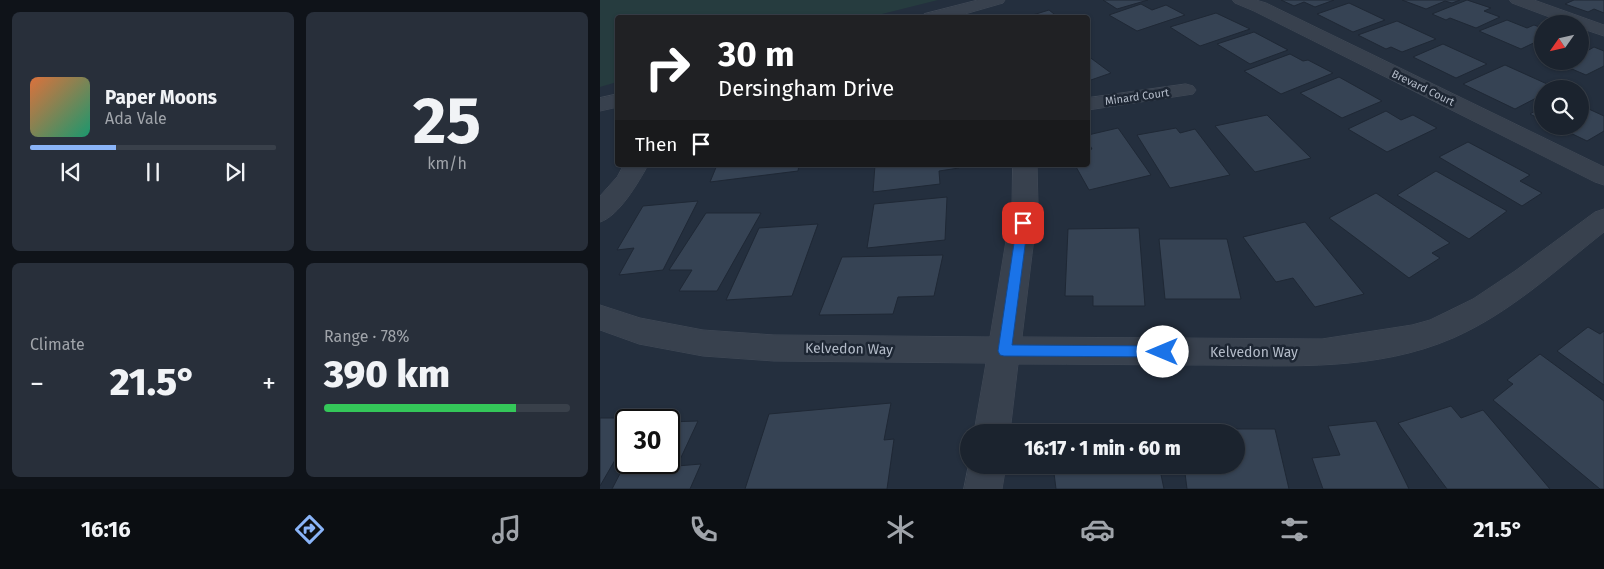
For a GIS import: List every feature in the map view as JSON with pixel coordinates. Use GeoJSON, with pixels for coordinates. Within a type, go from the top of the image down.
{"type":"FeatureCollection","features":[{"type":"Feature","properties":{"kind":"street"},"geometry":{"type":"LineString","coordinates":[[943,15],[997,0]]}},
{"type":"Feature","properties":{"kind":"street","name":"Brevard Court"},"geometry":{"type":"LineString","coordinates":[[1241,0],[1260,7],[1604,178]]}},
{"type":"Feature","properties":{"kind":"street"},"geometry":{"type":"LineString","coordinates":[[1518,0],[1604,31]]}},
{"type":"Feature","properties":{"kind":"street","name":"Minard Court"},"geometry":{"type":"LineString","coordinates":[[1090,104],[1186,90]]}},
{"type":"Feature","properties":{"kind":"street"},"geometry":{"type":"LineString","coordinates":[[600,105],[615,101]]}},
{"type":"Feature","properties":{"kind":"street"},"geometry":{"type":"LineString","coordinates":[[600,213],[627,181],[635,167]]}},
{"type":"Feature","properties":{"kind":"street"},"geometry":{"type":"LineString","coordinates":[[993,424],[1025,205],[1026,167]]}},
{"type":"Feature","properties":{"kind":"street","name":"Kelvedon Way"},"geometry":{"type":"LineString","coordinates":[[600,317],[639,330],[703,343],[774,348],[1322,353],[1388,344],[1440,329],[1482,309],[1604,218]]}},
{"type":"Feature","properties":{"kind":"street"},"geometry":{"type":"LineString","coordinates":[[983,489],[986,474]]}},
{"type":"Feature","properties":{"kind":"green space"},"geometry":{"type":"Polygon","coordinates":[[[600,0],[938,0],[878,15],[615,15],[615,83],[600,87],[600,0]]]}},
{"type":"Feature","properties":{"kind":"building"},"geometry":{"type":"Polygon","coordinates":[[[1103,0],[1148,0],[1117,9],[1103,0]]]}},
{"type":"Feature","properties":{"kind":"building"},"geometry":{"type":"Polygon","coordinates":[[[1281,0],[1334,0],[1315,7],[1304,2],[1294,6],[1281,0]]]}},
{"type":"Feature","properties":{"kind":"building"},"geometry":{"type":"Polygon","coordinates":[[[1402,0],[1460,0],[1452,3],[1445,1],[1426,9],[1402,0]]]}},
{"type":"Feature","properties":{"kind":"building"},"geometry":{"type":"Polygon","coordinates":[[[1467,0],[1491,8],[1484,11],[1500,17],[1476,28],[1450,18],[1446,20],[1432,14],[1467,0]]]}},
{"type":"Feature","properties":{"kind":"building"},"geometry":{"type":"Polygon","coordinates":[[[1574,0],[1604,0],[1604,13],[1594,9],[1588,12],[1565,4],[1574,0]]]}},
{"type":"Feature","properties":{"kind":"building"},"geometry":{"type":"Polygon","coordinates":[[[1349,3],[1385,20],[1353,32],[1317,14],[1349,3]]]}},
{"type":"Feature","properties":{"kind":"building"},"geometry":{"type":"Polygon","coordinates":[[[1141,4],[1152,10],[1166,5],[1185,15],[1137,31],[1109,15],[1141,4]]]}},
{"type":"Feature","properties":{"kind":"building"},"geometry":{"type":"Polygon","coordinates":[[[1049,10],[1055,15],[1033,15],[1049,10]]]}},
{"type":"Feature","properties":{"kind":"building"},"geometry":{"type":"Polygon","coordinates":[[[1216,13],[1250,29],[1200,46],[1170,27],[1216,13]]]}},
{"type":"Feature","properties":{"kind":"building"},"geometry":{"type":"Polygon","coordinates":[[[1507,20],[1527,28],[1534,25],[1534,43],[1521,49],[1479,31],[1507,20]]]}},
{"type":"Feature","properties":{"kind":"building"},"geometry":{"type":"Polygon","coordinates":[[[1397,21],[1436,39],[1402,52],[1391,47],[1386,49],[1358,35],[1397,21]]]}},
{"type":"Feature","properties":{"kind":"building"},"geometry":{"type":"Polygon","coordinates":[[[1254,32],[1288,50],[1250,64],[1217,44],[1254,32]]]}},
{"type":"Feature","properties":{"kind":"building"},"geometry":{"type":"Polygon","coordinates":[[[1443,44],[1487,64],[1456,78],[1413,57],[1443,44]]]}},
{"type":"Feature","properties":{"kind":"building"},"geometry":{"type":"Polygon","coordinates":[[[1594,47],[1604,51],[1604,66],[1586,75],[1574,70],[1589,70],[1589,50],[1594,47]]]}},
{"type":"Feature","properties":{"kind":"building"},"geometry":{"type":"Polygon","coordinates":[[[1290,54],[1303,61],[1308,60],[1333,73],[1281,94],[1244,71],[1290,54]]]}},
{"type":"Feature","properties":{"kind":"building"},"geometry":{"type":"Polygon","coordinates":[[[1090,57],[1111,73],[1090,80],[1090,57]]]}},
{"type":"Feature","properties":{"kind":"building"},"geometry":{"type":"Polygon","coordinates":[[[1505,65],[1538,80],[1534,80],[1534,99],[1515,109],[1463,84],[1505,65]]]}},
{"type":"Feature","properties":{"kind":"building"},"geometry":{"type":"Polygon","coordinates":[[[1339,77],[1382,101],[1342,118],[1300,93],[1339,77]]]}},
{"type":"Feature","properties":{"kind":"building"},"geometry":{"type":"Polygon","coordinates":[[[1589,109],[1604,116],[1604,131],[1587,141],[1575,135],[1589,135],[1589,109]]]}},
{"type":"Feature","properties":{"kind":"building"},"geometry":{"type":"Polygon","coordinates":[[[1386,111],[1401,120],[1413,115],[1437,128],[1387,152],[1348,129],[1386,111]]]}},
{"type":"Feature","properties":{"kind":"building"},"geometry":{"type":"Polygon","coordinates":[[[1267,115],[1311,158],[1255,172],[1215,126],[1267,115]]]}},
{"type":"Feature","properties":{"kind":"building"},"geometry":{"type":"Polygon","coordinates":[[[1118,128],[1151,175],[1089,190],[1076,167],[1090,167],[1090,150],[1092,149],[1090,146],[1090,135],[1118,128]]]}},
{"type":"Feature","properties":{"kind":"building"},"geometry":{"type":"Polygon","coordinates":[[[1176,128],[1180,133],[1195,129],[1230,175],[1170,188],[1137,135],[1176,128]]]}},
{"type":"Feature","properties":{"kind":"building"},"geometry":{"type":"Polygon","coordinates":[[[1468,142],[1530,175],[1520,181],[1542,193],[1522,206],[1439,157],[1468,142]]]}},
{"type":"Feature","properties":{"kind":"building"},"geometry":{"type":"Polygon","coordinates":[[[716,167],[799,167],[798,171],[710,182],[716,167]]]}},
{"type":"Feature","properties":{"kind":"building"},"geometry":{"type":"Polygon","coordinates":[[[875,167],[959,167],[939,171],[940,184],[873,192],[875,167]]]}},
{"type":"Feature","properties":{"kind":"building"},"geometry":{"type":"Polygon","coordinates":[[[1436,171],[1507,211],[1469,239],[1397,195],[1436,171]]]}},
{"type":"Feature","properties":{"kind":"building"},"geometry":{"type":"Polygon","coordinates":[[[1376,193],[1450,243],[1432,253],[1440,258],[1409,278],[1329,218],[1376,193]]]}},
{"type":"Feature","properties":{"kind":"building"},"geometry":{"type":"Polygon","coordinates":[[[947,197],[945,240],[867,248],[874,204],[947,197]]]}},
{"type":"Feature","properties":{"kind":"building"},"geometry":{"type":"Polygon","coordinates":[[[698,201],[663,270],[619,275],[634,248],[617,250],[643,206],[698,201]]]}},
{"type":"Feature","properties":{"kind":"building"},"geometry":{"type":"Polygon","coordinates":[[[706,213],[761,213],[717,291],[679,291],[692,270],[669,270],[706,213]]]}},
{"type":"Feature","properties":{"kind":"building"},"geometry":{"type":"Polygon","coordinates":[[[1305,222],[1364,294],[1315,307],[1293,278],[1276,282],[1243,237],[1305,222]]]}},
{"type":"Feature","properties":{"kind":"building"},"geometry":{"type":"Polygon","coordinates":[[[818,224],[792,296],[726,300],[759,228],[818,224]]]}},
{"type":"Feature","properties":{"kind":"building"},"geometry":{"type":"Polygon","coordinates":[[[1139,228],[1145,306],[1093,306],[1093,296],[1065,296],[1068,229],[1139,228]]]}},
{"type":"Feature","properties":{"kind":"building"},"geometry":{"type":"Polygon","coordinates":[[[1159,239],[1227,239],[1241,299],[1165,299],[1159,239]]]}},
{"type":"Feature","properties":{"kind":"building"},"geometry":{"type":"Polygon","coordinates":[[[943,255],[934,296],[898,297],[893,314],[819,315],[842,257],[943,255]]]}},
{"type":"Feature","properties":{"kind":"building"},"geometry":{"type":"Polygon","coordinates":[[[1588,327],[1600,334],[1604,331],[1604,385],[1557,351],[1588,327]]]}},
{"type":"Feature","properties":{"kind":"building"},"geometry":{"type":"Polygon","coordinates":[[[1540,354],[1604,401],[1604,489],[1600,489],[1493,400],[1513,384],[1507,380],[1540,354]]]}},
{"type":"Feature","properties":{"kind":"building"},"geometry":{"type":"Polygon","coordinates":[[[891,403],[884,440],[894,439],[887,489],[745,489],[769,414],[891,403]]]}},
{"type":"Feature","properties":{"kind":"building"},"geometry":{"type":"Polygon","coordinates":[[[1451,406],[1461,418],[1483,410],[1550,489],[1447,489],[1398,423],[1451,406]]]}},
{"type":"Feature","properties":{"kind":"building"},"geometry":{"type":"Polygon","coordinates":[[[600,418],[615,418],[615,460],[600,486],[600,418]]]}},
{"type":"Feature","properties":{"kind":"building"},"geometry":{"type":"Polygon","coordinates":[[[698,421],[680,460],[680,422],[698,421]]]}},
{"type":"Feature","properties":{"kind":"building"},"geometry":{"type":"Polygon","coordinates":[[[1376,421],[1409,489],[1323,489],[1312,458],[1340,455],[1328,426],[1376,421]]]}},
{"type":"Feature","properties":{"kind":"building"},"geometry":{"type":"Polygon","coordinates":[[[1245,429],[1275,429],[1289,489],[1187,489],[1185,474],[1245,474],[1245,429]]]}},
{"type":"Feature","properties":{"kind":"building"},"geometry":{"type":"Polygon","coordinates":[[[701,464],[690,489],[612,489],[620,474],[680,474],[680,466],[701,464]]]}},
{"type":"Feature","properties":{"kind":"building"},"geometry":{"type":"Polygon","coordinates":[[[1054,474],[1161,474],[1164,489],[1056,489],[1054,474]]]}},
{"type":"Feature","properties":{"kind":"route"},"geometry":{"type":"LineString","coordinates":[[1023,223],[1004,351],[1163,352]]}}]}
